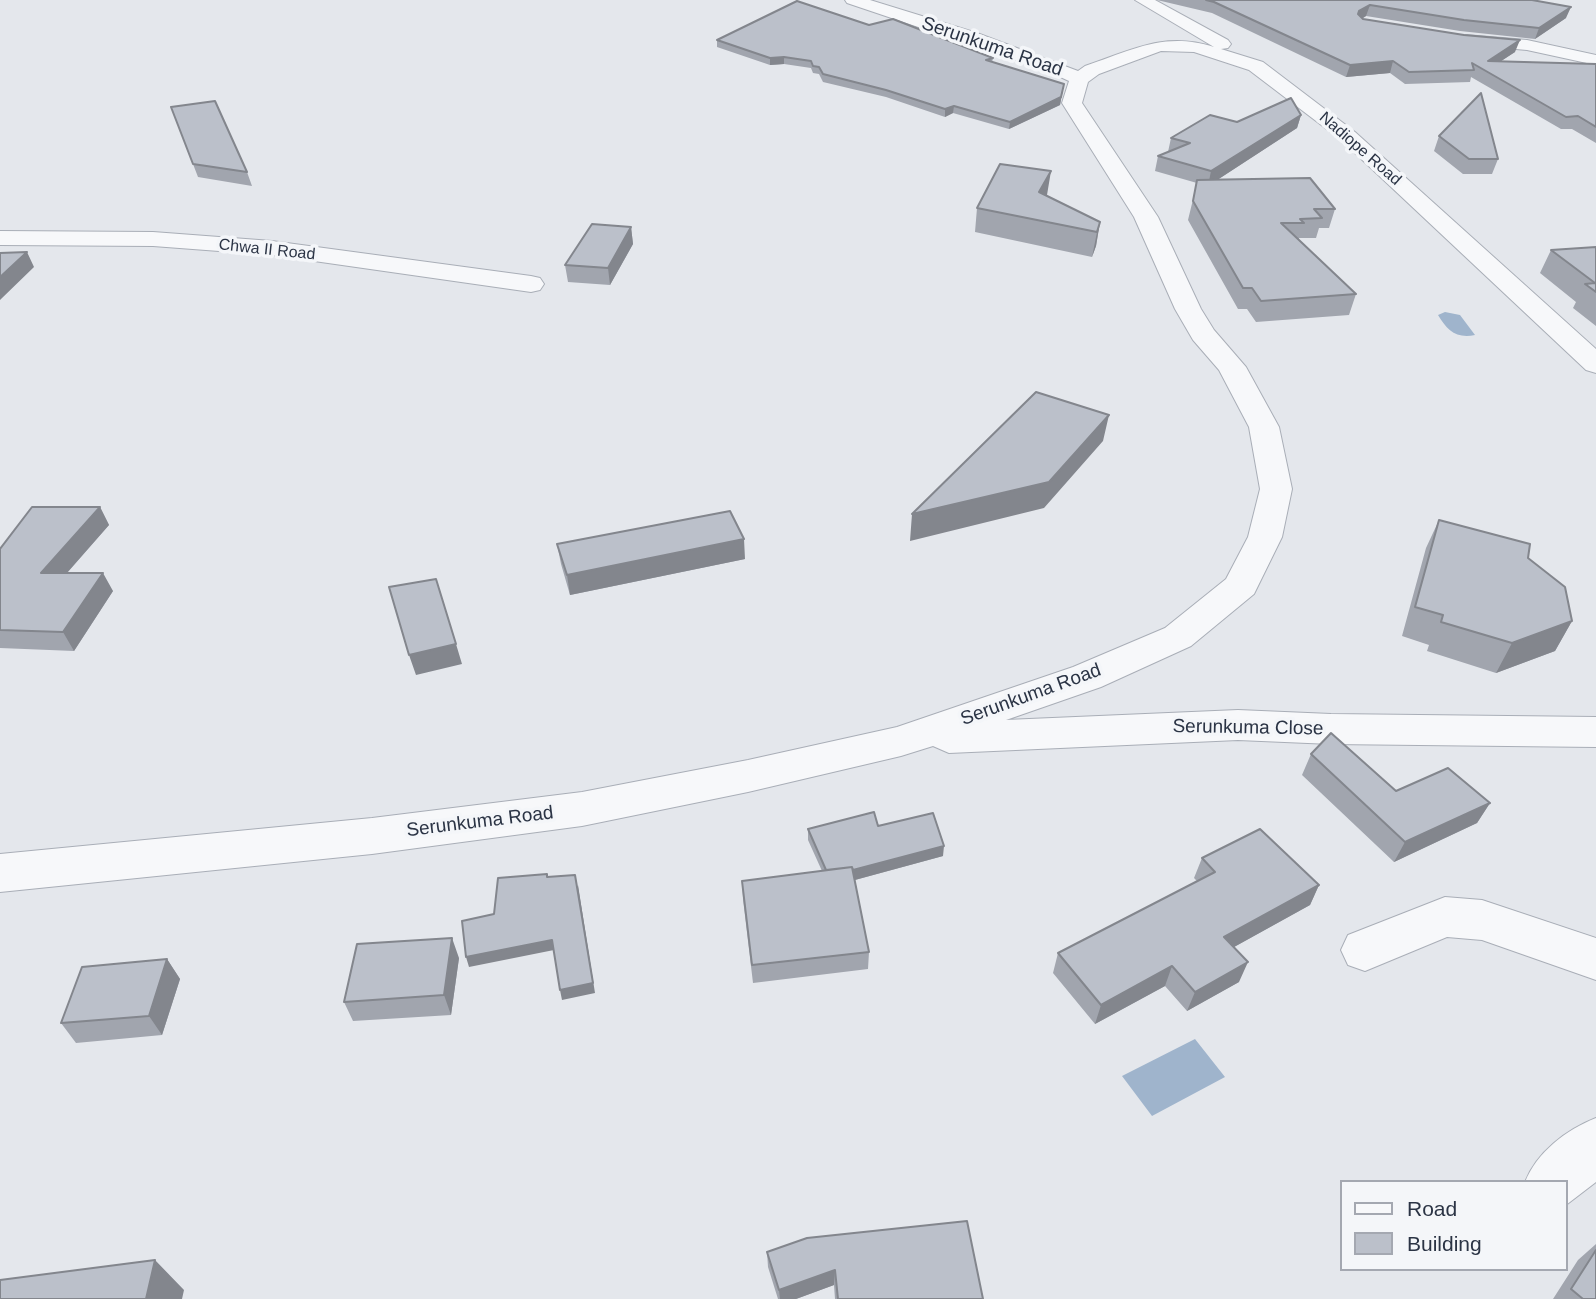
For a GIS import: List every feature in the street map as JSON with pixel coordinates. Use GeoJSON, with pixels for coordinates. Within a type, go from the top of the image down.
{"type":"FeatureCollection","features":[{"type":"Feature","properties":{"kind":"street","name":"Serunkuma Road"},"geometry":{"type":"LineString","coordinates":[[0,873],[372,836],[582,809],[748,776],[901,741],[1087,677],[1178,637],[1241,586],[1265,537],[1276,489],[1264,427],[1232,367],[1203,334],[1188,309],[1146,217],[1072,103],[1079,79],[1050,65],[971,37],[853,0]]}},
{"type":"Feature","properties":{"kind":"street"},"geometry":{"type":"LineString","coordinates":[[1143,0],[1256,66]]}},
{"type":"Feature","properties":{"kind":"street"},"geometry":{"type":"LineString","coordinates":[[1447,37],[1527,45],[1596,60]]}},
{"type":"Feature","properties":{"kind":"street","name":"Nadiope Road"},"geometry":{"type":"LineString","coordinates":[[1079,79],[1093,70],[1159,46],[1196,47],[1256,66],[1348,136],[1596,364]]}},
{"type":"Feature","properties":{"kind":"street","name":"Chwa II Road"},"geometry":{"type":"LineString","coordinates":[[0,238],[153,239],[272,248],[531,284]]}},
{"type":"Feature","properties":{"kind":"street","name":"Serunkuma Close"},"geometry":{"type":"LineString","coordinates":[[901,741],[1238,725],[1331,729],[1596,732]]}},
{"type":"Feature","properties":{"kind":"street"},"geometry":{"type":"LineString","coordinates":[[1366,950],[1445,917],[1482,920],[1596,958]]}},
{"type":"Feature","properties":{"kind":"street"},"geometry":{"type":"LineString","coordinates":[[1555,1180],[1596,1145]]}},
{"type":"Feature","properties":{"kind":"water"},"geometry":{"type":"Polygon","coordinates":[[[1445,312],[1460,315],[1475,335],[1462,336],[1453,332],[1438,315],[1445,312]]]}},
{"type":"Feature","properties":{"kind":"water"},"geometry":{"type":"Polygon","coordinates":[[[1195,1039],[1225,1077],[1152,1116],[1122,1076],[1195,1039]]]}},
{"type":"Feature","properties":{"kind":"building"},"geometry":{"type":"Polygon","coordinates":[[[1206,0],[1532,0],[1571,7],[1539,28],[1464,20],[1370,5],[1358,14],[1363,19],[1464,35],[1520,40],[1488,61],[1596,64],[1596,127],[1578,116],[1566,117],[1472,63],[1474,70],[1409,72],[1393,61],[1350,65],[1206,0]]]}},
{"type":"Feature","properties":{"kind":"building"},"geometry":{"type":"Polygon","coordinates":[[[797,1],[869,25],[893,19],[993,58],[986,60],[1064,84],[1061,97],[1010,122],[954,106],[945,109],[823,74],[811,61],[770,58],[717,40],[797,1]]]}},
{"type":"Feature","properties":{"kind":"building"},"geometry":{"type":"Polygon","coordinates":[[[1481,93],[1498,159],[1469,159],[1439,136],[1481,93]]]}},
{"type":"Feature","properties":{"kind":"building"},"geometry":{"type":"Polygon","coordinates":[[[1291,98],[1301,115],[1211,171],[1158,156],[1190,143],[1171,138],[1210,115],[1237,122],[1291,98]]]}},
{"type":"Feature","properties":{"kind":"building"},"geometry":{"type":"Polygon","coordinates":[[[215,101],[247,172],[193,164],[171,107],[215,101]]]}},
{"type":"Feature","properties":{"kind":"building"},"geometry":{"type":"Polygon","coordinates":[[[1000,164],[1051,171],[1039,192],[1100,222],[1097,232],[977,208],[1000,164]]]}},
{"type":"Feature","properties":{"kind":"building"},"geometry":{"type":"Polygon","coordinates":[[[1310,178],[1335,209],[1314,209],[1322,218],[1300,219],[1304,223],[1281,223],[1356,294],[1261,301],[1252,288],[1243,288],[1193,201],[1197,180],[1310,178]]]}},
{"type":"Feature","properties":{"kind":"building"},"geometry":{"type":"Polygon","coordinates":[[[592,224],[631,227],[608,268],[565,265],[592,224]]]}},
{"type":"Feature","properties":{"kind":"building"},"geometry":{"type":"Polygon","coordinates":[[[1596,247],[1596,292],[1585,284],[1595,283],[1551,250],[1596,247]]]}},
{"type":"Feature","properties":{"kind":"building"},"geometry":{"type":"Polygon","coordinates":[[[27,252],[0,277],[0,253],[27,252]]]}},
{"type":"Feature","properties":{"kind":"building"},"geometry":{"type":"Polygon","coordinates":[[[1036,392],[1109,415],[1049,482],[912,514],[1036,392]]]}},
{"type":"Feature","properties":{"kind":"building"},"geometry":{"type":"Polygon","coordinates":[[[32,507],[100,507],[41,573],[103,573],[63,632],[0,630],[0,549],[32,507]]]}},
{"type":"Feature","properties":{"kind":"building"},"geometry":{"type":"Polygon","coordinates":[[[730,511],[744,539],[567,575],[557,544],[730,511]]]}},
{"type":"Feature","properties":{"kind":"building"},"geometry":{"type":"Polygon","coordinates":[[[1439,520],[1530,544],[1528,558],[1565,587],[1572,621],[1512,643],[1441,622],[1443,615],[1415,607],[1439,520]]]}},
{"type":"Feature","properties":{"kind":"building"},"geometry":{"type":"Polygon","coordinates":[[[436,579],[456,644],[409,655],[389,587],[436,579]]]}},
{"type":"Feature","properties":{"kind":"building"},"geometry":{"type":"Polygon","coordinates":[[[1331,733],[1396,791],[1448,768],[1490,803],[1405,842],[1311,754],[1331,733]]]}},
{"type":"Feature","properties":{"kind":"building"},"geometry":{"type":"Polygon","coordinates":[[[874,812],[878,826],[933,813],[944,846],[853,870],[852,867],[826,870],[808,829],[874,812]]]}},
{"type":"Feature","properties":{"kind":"building"},"geometry":{"type":"Polygon","coordinates":[[[1260,829],[1319,885],[1224,937],[1248,962],[1195,992],[1172,966],[1101,1005],[1058,953],[1215,872],[1202,858],[1260,829]]]}},
{"type":"Feature","properties":{"kind":"building"},"geometry":{"type":"Polygon","coordinates":[[[852,867],[869,952],[752,965],[742,881],[852,867]]]}},
{"type":"Feature","properties":{"kind":"building"},"geometry":{"type":"Polygon","coordinates":[[[547,874],[547,877],[575,875],[593,983],[560,990],[552,940],[466,957],[462,921],[494,914],[498,878],[547,874]]]}},
{"type":"Feature","properties":{"kind":"building"},"geometry":{"type":"Polygon","coordinates":[[[452,938],[444,995],[344,1002],[357,944],[452,938]]]}},
{"type":"Feature","properties":{"kind":"building"},"geometry":{"type":"Polygon","coordinates":[[[167,959],[149,1016],[61,1023],[82,967],[167,959]]]}},
{"type":"Feature","properties":{"kind":"building"},"geometry":{"type":"Polygon","coordinates":[[[967,1221],[983,1299],[838,1299],[835,1270],[779,1290],[767,1252],[807,1238],[967,1221]]]}},
{"type":"Feature","properties":{"kind":"building"},"geometry":{"type":"Polygon","coordinates":[[[1596,1250],[1596,1299],[1583,1299],[1571,1289],[1596,1250]]]}},
{"type":"Feature","properties":{"kind":"building"},"geometry":{"type":"Polygon","coordinates":[[[155,1260],[146,1299],[0,1299],[0,1280],[155,1260]]]}}]}
